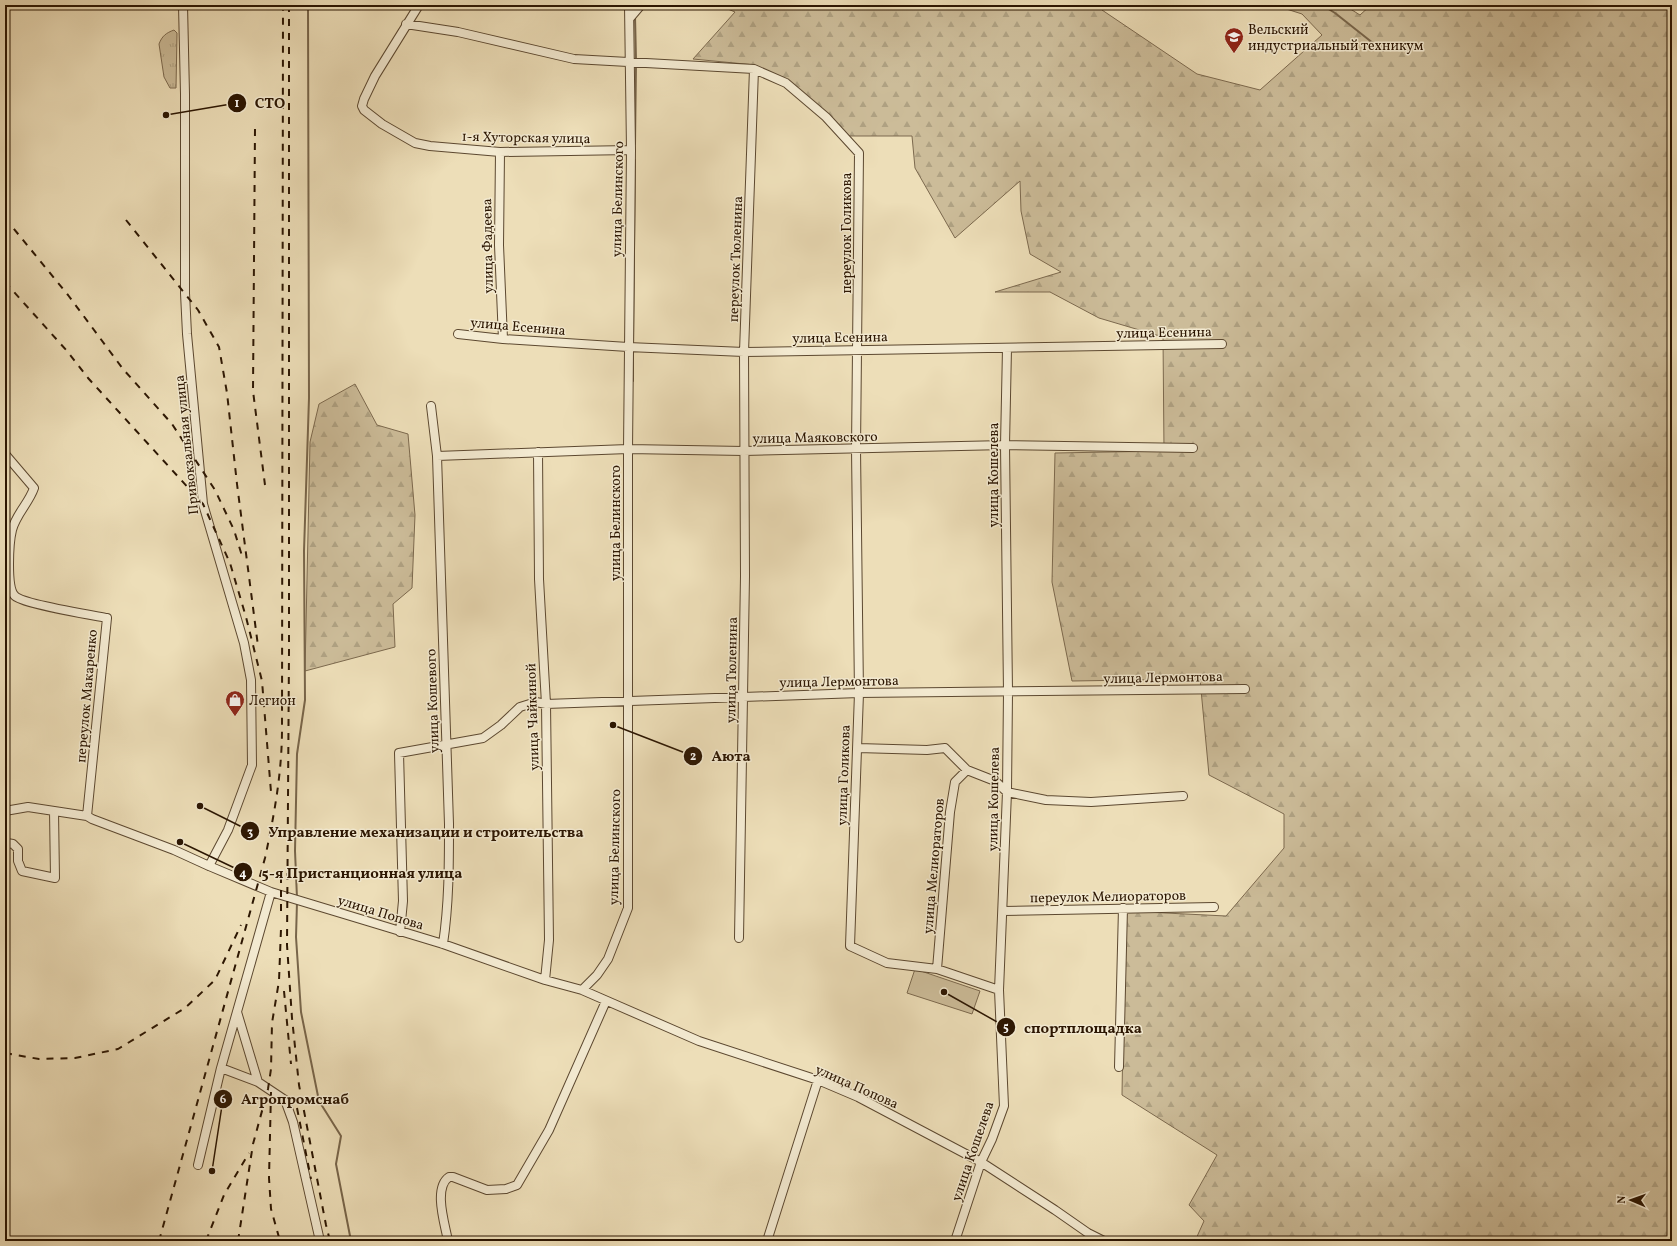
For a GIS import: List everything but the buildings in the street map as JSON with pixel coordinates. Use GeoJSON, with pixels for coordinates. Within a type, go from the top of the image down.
{"type":"FeatureCollection","features":[{"type":"Feature","properties":{"kind":"street","name":"Привокзальная улица"},"geometry":{"type":"LineString","coordinates":[[183,5],[185,94],[185,293],[187,334],[203,504],[244,643],[251,680],[252,765],[228,830],[209,866]]}},
{"type":"Feature","properties":{"kind":"street"},"geometry":{"type":"LineString","coordinates":[[406,24],[418,5]]}},
{"type":"Feature","properties":{"kind":"street","name":"улица Белинского"},"geometry":{"type":"LineString","coordinates":[[582,990],[598,975],[608,959],[628,908],[628,347],[631,150],[629,61],[630,5]]}},
{"type":"Feature","properties":{"kind":"street"},"geometry":{"type":"LineString","coordinates":[[630,18],[641,5]]}},
{"type":"Feature","properties":{"kind":"street","name":"переулок Голикова"},"geometry":{"type":"LineString","coordinates":[[406,24],[458,32],[574,59],[754,69],[786,83],[826,117],[859,153],[856,449]]}},
{"type":"Feature","properties":{"kind":"street","name":"1-я Хуторская улица"},"geometry":{"type":"LineString","coordinates":[[406,24],[375,76],[362,106],[367,113],[415,143],[500,152],[631,150]]}},
{"type":"Feature","properties":{"kind":"street","name":"переулок Тюленина"},"geometry":{"type":"LineString","coordinates":[[744,451],[744,352],[754,69]]}},
{"type":"Feature","properties":{"kind":"street","name":"улица Фадеева"},"geometry":{"type":"LineString","coordinates":[[500,152],[499,245],[503,339]]}},
{"type":"Feature","properties":{"kind":"street","name":"улица Есенина"},"geometry":{"type":"LineString","coordinates":[[458,334],[503,339],[628,347],[744,352],[1222,344]]}},
{"type":"Feature","properties":{"kind":"street","name":"улица Кошелева"},"geometry":{"type":"LineString","coordinates":[[955,1241],[981,1162],[992,1139],[1004,1106],[999,990],[1007,792],[1008,692],[1005,445],[1007,348]]}},
{"type":"Feature","properties":{"kind":"street","name":"улица Кошевого"},"geometry":{"type":"LineString","coordinates":[[431,406],[437,456],[446,744],[449,880],[448,912],[443,944]]}},
{"type":"Feature","properties":{"kind":"street","name":"улица Маяковского"},"geometry":{"type":"LineString","coordinates":[[437,456],[628,450],[744,451],[1005,445],[1193,448]]}},
{"type":"Feature","properties":{"kind":"street","name":"улица Голикова"},"geometry":{"type":"LineString","coordinates":[[856,449],[859,693],[850,946],[887,963],[937,969],[999,990]]}},
{"type":"Feature","properties":{"kind":"street","name":"улица Тюленина"},"geometry":{"type":"LineString","coordinates":[[739,938],[745,576],[744,451]]}},
{"type":"Feature","properties":{"kind":"street","name":"улица Чайкиной"},"geometry":{"type":"LineString","coordinates":[[538,452],[539,579],[546,704],[549,940],[545,980]]}},
{"type":"Feature","properties":{"kind":"street","name":"переулок Макаренко"},"geometry":{"type":"LineString","coordinates":[[5,454],[34,488],[31,499],[16,518],[11,531],[9,573],[12,592],[15,597],[36,604],[106,618],[87,816]]}},
{"type":"Feature","properties":{"kind":"street","name":"улица Лермонтова"},"geometry":{"type":"LineString","coordinates":[[400,932],[403,901],[399,753],[483,738],[501,725],[520,707],[536,702],[546,704],[628,702],[743,696],[859,693],[1245,689]]}},
{"type":"Feature","properties":{"kind":"street"},"geometry":{"type":"LineString","coordinates":[[858,748],[927,750],[945,748],[966,770],[995,781],[1007,792],[1046,800],[1091,802],[1183,796]]}},
{"type":"Feature","properties":{"kind":"street","name":"улица Мелиораторов"},"geometry":{"type":"LineString","coordinates":[[937,969],[950,812],[955,782],[966,770]]}},
{"type":"Feature","properties":{"kind":"street","name":"улица Попова"},"geometry":{"type":"LineString","coordinates":[[5,811],[28,807],[87,816],[174,850],[271,892],[443,944],[545,980]]}},
{"type":"Feature","properties":{"kind":"street"},"geometry":{"type":"LineString","coordinates":[[6,843],[13,844],[18,849],[18,860],[22,871],[55,878],[54,811]]}},
{"type":"Feature","properties":{"kind":"street"},"geometry":{"type":"LineString","coordinates":[[198,1165],[220,1068],[271,892]]}},
{"type":"Feature","properties":{"kind":"street","name":"переулок Мелиораторов"},"geometry":{"type":"LineString","coordinates":[[1003,911],[1214,907]]}},
{"type":"Feature","properties":{"kind":"street"},"geometry":{"type":"LineString","coordinates":[[1119,1067],[1123,908]]}},
{"type":"Feature","properties":{"kind":"street"},"geometry":{"type":"LineString","coordinates":[[545,980],[582,990]]}},
{"type":"Feature","properties":{"kind":"street","name":"улица Попова"},"geometry":{"type":"LineString","coordinates":[[582,990],[699,1041],[818,1080],[858,1097],[981,1162],[1088,1233],[1104,1241]]}},
{"type":"Feature","properties":{"kind":"street"},"geometry":{"type":"LineString","coordinates":[[448,1241],[441,1204],[441,1191],[444,1181],[450,1177],[453,1177],[487,1190],[506,1189],[517,1185],[549,1130],[606,1001]]}},
{"type":"Feature","properties":{"kind":"street"},"geometry":{"type":"LineString","coordinates":[[236,1011],[258,1082]]}},
{"type":"Feature","properties":{"kind":"street"},"geometry":{"type":"LineString","coordinates":[[220,1068],[258,1082],[285,1100],[293,1122],[320,1241]]}},
{"type":"Feature","properties":{"kind":"street"},"geometry":{"type":"LineString","coordinates":[[767,1241],[818,1080]]}},
{"type":"Feature","properties":{"kind":"green space"},"geometry":{"type":"Polygon","coordinates":[[[724,5],[1103,5],[1102,10],[1197,74],[1260,90],[1322,35],[1302,14],[1274,5],[1344,5],[1360,15],[1371,5],[1672,5],[1672,1241],[1195,1241],[1204,1221],[1189,1205],[1217,1155],[1122,1095],[1125,911],[1226,916],[1284,848],[1284,814],[1209,775],[1200,679],[1072,681],[1052,582],[1055,453],[1164,451],[1163,337],[1099,318],[1050,292],[995,292],[1061,272],[1030,254],[1021,211],[1020,181],[955,238],[915,168],[912,136],[849,136],[829,115],[787,80],[755,65],[693,59],[735,12],[723,7],[724,5]]]}},
{"type":"Feature","properties":{"kind":"green space"},"geometry":{"type":"Polygon","coordinates":[[[174,30],[177,33],[176,88],[170,88],[164,77],[159,44],[165,35],[174,30]]]}},
{"type":"Feature","properties":{"kind":"green space"},"geometry":{"type":"Polygon","coordinates":[[[355,384],[377,425],[408,434],[415,515],[412,588],[393,604],[395,647],[305,671],[310,442],[319,404],[355,384]]]}},
{"type":"Feature","properties":{"kind":"green space"},"geometry":{"type":"Polygon","coordinates":[[[915,969],[980,991],[972,1014],[907,993],[915,969]]]}},
{"type":"Feature","properties":{"kind":"waterway"},"geometry":{"type":"LineString","coordinates":[[297,898],[295,851],[297,754],[305,700],[304,551],[309,398],[308,5]]}},
{"type":"Feature","properties":{"kind":"waterway"},"geometry":{"type":"LineString","coordinates":[[1322,5],[1335,13],[1383,51]]}},
{"type":"Feature","properties":{"kind":"waterway"},"geometry":{"type":"LineString","coordinates":[[635,16],[636,60]]}},
{"type":"Feature","properties":{"kind":"waterway"},"geometry":{"type":"LineString","coordinates":[[635,144],[636,64]]}},
{"type":"Feature","properties":{"kind":"waterway"},"geometry":{"type":"LineString","coordinates":[[633,345],[635,160]]}},
{"type":"Feature","properties":{"kind":"waterway"},"geometry":{"type":"LineString","coordinates":[[633,350],[633,381]]}},
{"type":"Feature","properties":{"kind":"waterway"},"geometry":{"type":"LineString","coordinates":[[297,902],[296,937],[301,1012],[319,1101],[341,1136],[336,1164],[351,1241]]}},
{"type":"Feature","properties":{"kind":"railway"},"geometry":{"type":"LineString","coordinates":[[159,1241],[265,858],[279,778],[282,745],[283,5]]}},
{"type":"Feature","properties":{"kind":"railway"},"geometry":{"type":"LineString","coordinates":[[289,5],[289,651],[287,945],[292,1018],[299,1085],[330,1241]]}},
{"type":"Feature","properties":{"kind":"railway"},"geometry":{"type":"LineString","coordinates":[[255,129],[253,391],[265,485]]}},
{"type":"Feature","properties":{"kind":"railway"},"geometry":{"type":"LineString","coordinates":[[5,218],[68,295],[123,369],[172,424],[215,490],[234,530],[243,559]]}},
{"type":"Feature","properties":{"kind":"railway"},"geometry":{"type":"LineString","coordinates":[[126,220],[198,310],[219,347],[227,393],[258,646]]}},
{"type":"Feature","properties":{"kind":"railway"},"geometry":{"type":"LineString","coordinates":[[5,282],[67,351],[88,378],[203,504],[230,563],[246,617],[262,681],[271,792]]}},
{"type":"Feature","properties":{"kind":"railway"},"geometry":{"type":"LineString","coordinates":[[281,879],[281,911]]}},
{"type":"Feature","properties":{"kind":"railway"},"geometry":{"type":"LineString","coordinates":[[5,1053],[39,1059],[75,1058],[118,1049],[185,1008],[215,980],[241,925]]}},
{"type":"Feature","properties":{"kind":"railway"},"geometry":{"type":"LineString","coordinates":[[238,1241],[253,1144],[268,1089],[271,1069],[272,1023],[279,981],[281,929]]}},
{"type":"Feature","properties":{"kind":"railway"},"geometry":{"type":"LineString","coordinates":[[284,991],[291,1064]]}},
{"type":"Feature","properties":{"kind":"railway"},"geometry":{"type":"LineString","coordinates":[[271,1092],[269,1178],[271,1209],[280,1241]]}},
{"type":"Feature","properties":{"kind":"railway"},"geometry":{"type":"LineString","coordinates":[[297,1108],[311,1179]]}},
{"type":"Feature","properties":{"kind":"railway"},"geometry":{"type":"LineString","coordinates":[[206,1241],[224,1195],[249,1153]]}},
{"type":"Feature","properties":{"kind":"place","name":"Вельский индустриальный техникум"},"geometry":{"type":"Point","coordinates":[1234,54]}},
{"type":"Feature","properties":{"kind":"place","name":"СТО"},"geometry":{"type":"Point","coordinates":[166,115]}},
{"type":"Feature","properties":{"kind":"place","name":"Легион"},"geometry":{"type":"Point","coordinates":[235,717]}},
{"type":"Feature","properties":{"kind":"place","name":"Аюта"},"geometry":{"type":"Point","coordinates":[613,725]}},
{"type":"Feature","properties":{"kind":"place","name":"Управление механизации и строительства"},"geometry":{"type":"Point","coordinates":[200,806]}},
{"type":"Feature","properties":{"kind":"place","name":"5-я Пристанционная улица"},"geometry":{"type":"Point","coordinates":[180,842]}},
{"type":"Feature","properties":{"kind":"place","name":"спортплощадка"},"geometry":{"type":"Point","coordinates":[944,992]}},
{"type":"Feature","properties":{"kind":"place","name":"Агропромснаб"},"geometry":{"type":"Point","coordinates":[212,1171]}}]}
